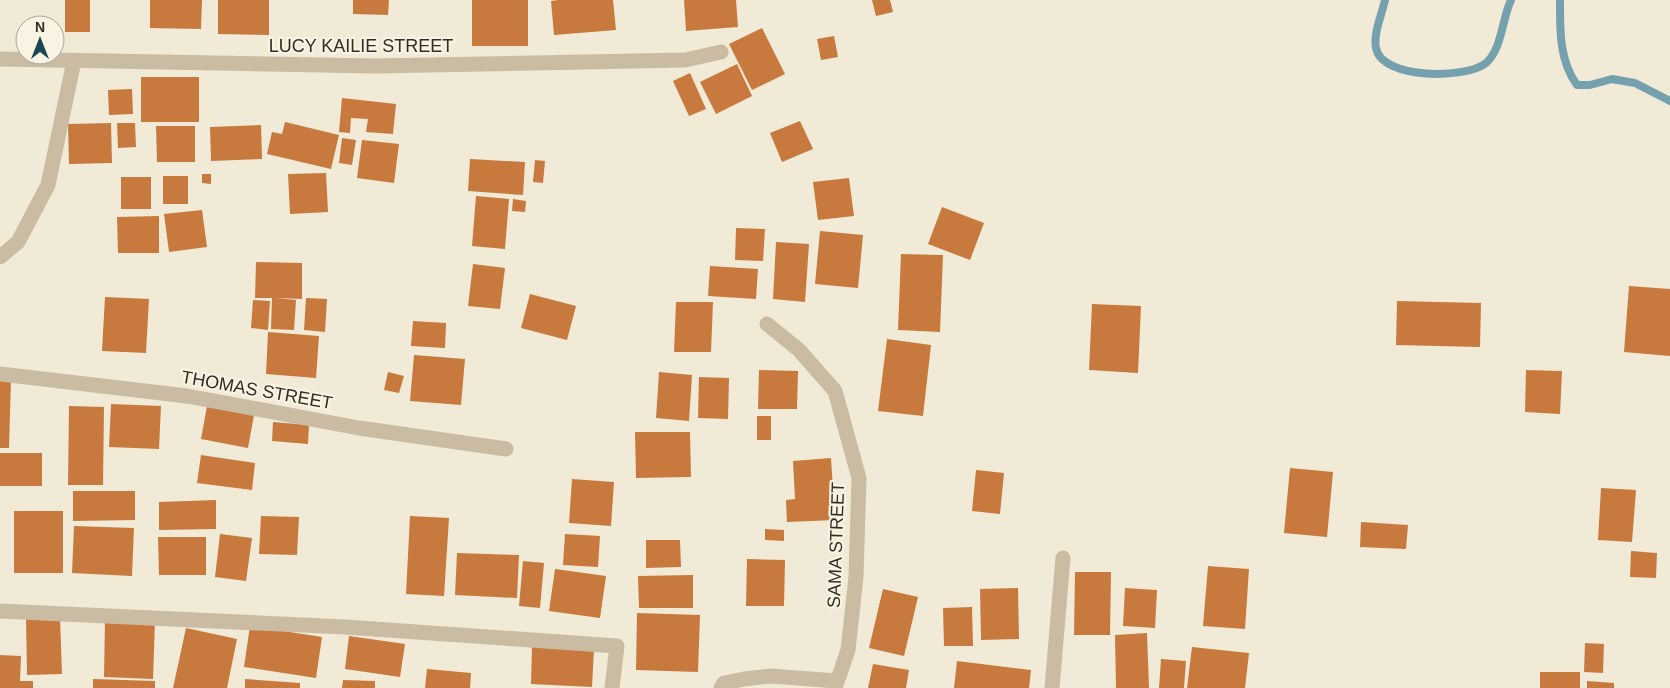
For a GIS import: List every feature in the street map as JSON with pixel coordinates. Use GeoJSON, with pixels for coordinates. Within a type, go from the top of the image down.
{"type":"FeatureCollection","features":[{"type":"Feature","properties":{"kind":"street","name":"LUCY KAILIE STREET"},"geometry":{"type":"LineString","coordinates":[[0,59],[385,66],[685,60],[721,52]]}},
{"type":"Feature","properties":{"kind":"street"},"geometry":{"type":"LineString","coordinates":[[0,258],[18,242],[48,185],[74,61]]}},
{"type":"Feature","properties":{"kind":"street","name":"SAMA STREET"},"geometry":{"type":"LineString","coordinates":[[767,324],[799,350],[835,391],[859,478],[856,577],[848,650],[836,684]]}},
{"type":"Feature","properties":{"kind":"street","name":"THOMAS STREET"},"geometry":{"type":"LineString","coordinates":[[0,374],[187,396],[359,428],[506,449]]}},
{"type":"Feature","properties":{"kind":"street"},"geometry":{"type":"LineString","coordinates":[[1052,688],[1063,558]]}},
{"type":"Feature","properties":{"kind":"street"},"geometry":{"type":"LineString","coordinates":[[0,611],[345,627],[617,646],[612,688]]}},
{"type":"Feature","properties":{"kind":"street"},"geometry":{"type":"LineString","coordinates":[[720,688],[724,684],[744,679],[771,676],[836,684]]}},
{"type":"Feature","properties":{"kind":"building"},"geometry":{"type":"Polygon","coordinates":[[[65,0],[90,0],[90,32],[65,32],[65,0]]]}},
{"type":"Feature","properties":{"kind":"building"},"geometry":{"type":"Polygon","coordinates":[[[150,0],[202,0],[201,29],[150,28],[150,0]]]}},
{"type":"Feature","properties":{"kind":"building"},"geometry":{"type":"Polygon","coordinates":[[[218,0],[269,0],[269,35],[218,34],[218,0]]]}},
{"type":"Feature","properties":{"kind":"building"},"geometry":{"type":"Polygon","coordinates":[[[353,0],[389,0],[388,15],[353,14],[353,0]]]}},
{"type":"Feature","properties":{"kind":"building"},"geometry":{"type":"Polygon","coordinates":[[[472,0],[528,0],[528,46],[472,46],[472,0]]]}},
{"type":"Feature","properties":{"kind":"building"},"geometry":{"type":"Polygon","coordinates":[[[613,0],[616,30],[554,35],[551,1],[613,0]]]}},
{"type":"Feature","properties":{"kind":"building"},"geometry":{"type":"Polygon","coordinates":[[[684,0],[736,0],[738,27],[686,31],[684,0]]]}},
{"type":"Feature","properties":{"kind":"building"},"geometry":{"type":"Polygon","coordinates":[[[872,0],[890,0],[893,12],[876,16],[872,0]]]}},
{"type":"Feature","properties":{"kind":"building"},"geometry":{"type":"Polygon","coordinates":[[[762,28],[785,74],[752,90],[729,44],[762,28]]]}},
{"type":"Feature","properties":{"kind":"building"},"geometry":{"type":"Polygon","coordinates":[[[834,36],[838,57],[821,60],[817,39],[834,36]]]}},
{"type":"Feature","properties":{"kind":"building"},"geometry":{"type":"Polygon","coordinates":[[[737,64],[752,96],[716,114],[700,82],[737,64]]]}},
{"type":"Feature","properties":{"kind":"building"},"geometry":{"type":"Polygon","coordinates":[[[690,73],[706,109],[689,116],[673,81],[690,73]]]}},
{"type":"Feature","properties":{"kind":"building"},"geometry":{"type":"Polygon","coordinates":[[[141,77],[199,77],[199,122],[141,122],[141,77]]]}},
{"type":"Feature","properties":{"kind":"building"},"geometry":{"type":"Polygon","coordinates":[[[132,89],[133,114],[109,115],[108,90],[132,89]]]}},
{"type":"Feature","properties":{"kind":"building"},"geometry":{"type":"Polygon","coordinates":[[[342,98],[396,104],[393,134],[366,132],[368,119],[351,118],[350,133],[339,132],[342,98]]]}},
{"type":"Feature","properties":{"kind":"building"},"geometry":{"type":"Polygon","coordinates":[[[800,121],[813,149],[782,162],[770,133],[800,121]]]}},
{"type":"Feature","properties":{"kind":"building"},"geometry":{"type":"Polygon","coordinates":[[[285,122],[339,135],[331,169],[267,154],[272,132],[282,134],[285,122]]]}},
{"type":"Feature","properties":{"kind":"building"},"geometry":{"type":"Polygon","coordinates":[[[111,123],[112,163],[69,164],[68,124],[111,123]]]}},
{"type":"Feature","properties":{"kind":"building"},"geometry":{"type":"Polygon","coordinates":[[[117,123],[135,123],[136,147],[118,148],[117,123]]]}},
{"type":"Feature","properties":{"kind":"building"},"geometry":{"type":"Polygon","coordinates":[[[261,125],[262,159],[211,161],[210,127],[261,125]]]}},
{"type":"Feature","properties":{"kind":"building"},"geometry":{"type":"Polygon","coordinates":[[[156,126],[195,126],[195,162],[157,162],[156,126]]]}},
{"type":"Feature","properties":{"kind":"building"},"geometry":{"type":"Polygon","coordinates":[[[342,138],[356,140],[352,165],[339,163],[342,138]]]}},
{"type":"Feature","properties":{"kind":"building"},"geometry":{"type":"Polygon","coordinates":[[[362,140],[399,144],[394,183],[357,178],[362,140]]]}},
{"type":"Feature","properties":{"kind":"building"},"geometry":{"type":"Polygon","coordinates":[[[470,159],[525,162],[523,195],[468,191],[470,159]]]}},
{"type":"Feature","properties":{"kind":"building"},"geometry":{"type":"Polygon","coordinates":[[[535,160],[545,161],[543,183],[533,182],[535,160]]]}},
{"type":"Feature","properties":{"kind":"building"},"geometry":{"type":"Polygon","coordinates":[[[326,173],[328,212],[290,214],[288,174],[326,173]]]}},
{"type":"Feature","properties":{"kind":"building"},"geometry":{"type":"Polygon","coordinates":[[[202,174],[211,174],[211,184],[202,183],[202,174]]]}},
{"type":"Feature","properties":{"kind":"building"},"geometry":{"type":"Polygon","coordinates":[[[163,176],[188,176],[188,204],[163,204],[163,176]]]}},
{"type":"Feature","properties":{"kind":"building"},"geometry":{"type":"Polygon","coordinates":[[[121,177],[151,177],[151,209],[121,209],[121,177]]]}},
{"type":"Feature","properties":{"kind":"building"},"geometry":{"type":"Polygon","coordinates":[[[849,178],[854,216],[818,220],[813,182],[849,178]]]}},
{"type":"Feature","properties":{"kind":"building"},"geometry":{"type":"Polygon","coordinates":[[[476,196],[509,199],[505,249],[472,246],[476,196]]]}},
{"type":"Feature","properties":{"kind":"building"},"geometry":{"type":"Polygon","coordinates":[[[513,199],[526,201],[525,212],[512,211],[513,199]]]}},
{"type":"Feature","properties":{"kind":"building"},"geometry":{"type":"Polygon","coordinates":[[[942,207],[984,223],[970,260],[928,244],[942,207]]]}},
{"type":"Feature","properties":{"kind":"building"},"geometry":{"type":"Polygon","coordinates":[[[202,210],[207,247],[169,252],[164,214],[202,210]]]}},
{"type":"Feature","properties":{"kind":"building"},"geometry":{"type":"Polygon","coordinates":[[[159,216],[159,253],[118,253],[117,217],[159,216]]]}},
{"type":"Feature","properties":{"kind":"building"},"geometry":{"type":"Polygon","coordinates":[[[736,228],[765,229],[763,261],[735,260],[736,228]]]}},
{"type":"Feature","properties":{"kind":"building"},"geometry":{"type":"Polygon","coordinates":[[[820,231],[863,235],[858,288],[815,284],[820,231]]]}},
{"type":"Feature","properties":{"kind":"building"},"geometry":{"type":"Polygon","coordinates":[[[776,242],[809,244],[805,302],[773,299],[776,242]]]}},
{"type":"Feature","properties":{"kind":"building"},"geometry":{"type":"Polygon","coordinates":[[[901,254],[943,255],[940,332],[898,330],[901,254]]]}},
{"type":"Feature","properties":{"kind":"building"},"geometry":{"type":"Polygon","coordinates":[[[256,262],[302,263],[302,299],[275,298],[296,300],[294,330],[271,329],[272,298],[255,298],[256,262]]]}},
{"type":"Feature","properties":{"kind":"building"},"geometry":{"type":"Polygon","coordinates":[[[473,264],[505,268],[500,309],[468,306],[473,264]]]}},
{"type":"Feature","properties":{"kind":"building"},"geometry":{"type":"Polygon","coordinates":[[[710,266],[758,269],[756,299],[708,296],[710,266]]]}},
{"type":"Feature","properties":{"kind":"building"},"geometry":{"type":"Polygon","coordinates":[[[1629,286],[1670,289],[1670,356],[1624,352],[1629,286]]]}},
{"type":"Feature","properties":{"kind":"building"},"geometry":{"type":"Polygon","coordinates":[[[530,294],[576,306],[567,340],[521,328],[530,294]]]}},
{"type":"Feature","properties":{"kind":"building"},"geometry":{"type":"Polygon","coordinates":[[[105,297],[149,299],[146,353],[102,351],[105,297]]]}},
{"type":"Feature","properties":{"kind":"building"},"geometry":{"type":"Polygon","coordinates":[[[306,298],[327,299],[325,332],[304,330],[306,298]]]}},
{"type":"Feature","properties":{"kind":"building"},"geometry":{"type":"Polygon","coordinates":[[[253,300],[270,301],[268,330],[251,328],[253,300]]]}},
{"type":"Feature","properties":{"kind":"building"},"geometry":{"type":"Polygon","coordinates":[[[1397,301],[1481,303],[1480,347],[1396,345],[1397,301]]]}},
{"type":"Feature","properties":{"kind":"building"},"geometry":{"type":"Polygon","coordinates":[[[676,302],[713,302],[711,352],[674,352],[676,302]]]}},
{"type":"Feature","properties":{"kind":"building"},"geometry":{"type":"Polygon","coordinates":[[[1092,304],[1141,306],[1138,373],[1089,370],[1092,304]]]}},
{"type":"Feature","properties":{"kind":"building"},"geometry":{"type":"Polygon","coordinates":[[[413,321],[446,323],[445,348],[411,346],[413,321]]]}},
{"type":"Feature","properties":{"kind":"building"},"geometry":{"type":"Polygon","coordinates":[[[268,332],[319,336],[316,378],[266,374],[268,332]]]}},
{"type":"Feature","properties":{"kind":"building"},"geometry":{"type":"Polygon","coordinates":[[[887,339],[931,345],[923,416],[878,411],[887,339]]]}},
{"type":"Feature","properties":{"kind":"building"},"geometry":{"type":"Polygon","coordinates":[[[414,355],[465,359],[461,405],[410,401],[414,355]]]}},
{"type":"Feature","properties":{"kind":"building"},"geometry":{"type":"Polygon","coordinates":[[[759,370],[798,371],[797,409],[758,409],[759,370]]]}},
{"type":"Feature","properties":{"kind":"building"},"geometry":{"type":"Polygon","coordinates":[[[1526,370],[1562,371],[1560,414],[1525,412],[1526,370]]]}},
{"type":"Feature","properties":{"kind":"building"},"geometry":{"type":"Polygon","coordinates":[[[388,372],[404,376],[399,393],[384,390],[388,372]]]}},
{"type":"Feature","properties":{"kind":"building"},"geometry":{"type":"Polygon","coordinates":[[[659,372],[692,375],[689,421],[656,418],[659,372]]]}},
{"type":"Feature","properties":{"kind":"building"},"geometry":{"type":"Polygon","coordinates":[[[699,377],[729,378],[728,419],[698,418],[699,377]]]}},
{"type":"Feature","properties":{"kind":"building"},"geometry":{"type":"Polygon","coordinates":[[[0,380],[11,380],[9,448],[0,448],[0,380]]]}},
{"type":"Feature","properties":{"kind":"building"},"geometry":{"type":"Polygon","coordinates":[[[111,404],[161,406],[159,449],[109,447],[111,404]]]}},
{"type":"Feature","properties":{"kind":"building"},"geometry":{"type":"Polygon","coordinates":[[[69,406],[104,407],[103,485],[68,485],[69,406]]]}},
{"type":"Feature","properties":{"kind":"building"},"geometry":{"type":"Polygon","coordinates":[[[207,406],[254,415],[248,448],[201,439],[207,406]]]}},
{"type":"Feature","properties":{"kind":"building"},"geometry":{"type":"Polygon","coordinates":[[[757,416],[771,416],[771,440],[757,440],[757,416]]]}},
{"type":"Feature","properties":{"kind":"building"},"geometry":{"type":"Polygon","coordinates":[[[273,422],[309,425],[308,444],[272,441],[273,422]]]}},
{"type":"Feature","properties":{"kind":"building"},"geometry":{"type":"Polygon","coordinates":[[[635,432],[690,432],[691,477],[636,478],[635,432]]]}},
{"type":"Feature","properties":{"kind":"building"},"geometry":{"type":"Polygon","coordinates":[[[0,453],[42,453],[42,486],[0,486],[0,453]]]}},
{"type":"Feature","properties":{"kind":"building"},"geometry":{"type":"Polygon","coordinates":[[[201,455],[255,463],[252,490],[197,483],[201,455]]]}},
{"type":"Feature","properties":{"kind":"building"},"geometry":{"type":"Polygon","coordinates":[[[831,458],[835,520],[787,522],[786,500],[795,499],[793,461],[831,458]]]}},
{"type":"Feature","properties":{"kind":"building"},"geometry":{"type":"Polygon","coordinates":[[[1290,468],[1333,472],[1327,537],[1284,533],[1290,468]]]}},
{"type":"Feature","properties":{"kind":"building"},"geometry":{"type":"Polygon","coordinates":[[[976,470],[1004,473],[1000,514],[972,511],[976,470]]]}},
{"type":"Feature","properties":{"kind":"building"},"geometry":{"type":"Polygon","coordinates":[[[572,479],[614,482],[611,526],[569,523],[572,479]]]}},
{"type":"Feature","properties":{"kind":"building"},"geometry":{"type":"Polygon","coordinates":[[[1601,488],[1636,490],[1632,542],[1598,540],[1601,488]]]}},
{"type":"Feature","properties":{"kind":"building"},"geometry":{"type":"Polygon","coordinates":[[[73,491],[135,491],[135,520],[73,521],[73,491]]]}},
{"type":"Feature","properties":{"kind":"building"},"geometry":{"type":"Polygon","coordinates":[[[216,500],[216,529],[159,530],[159,502],[216,500]]]}},
{"type":"Feature","properties":{"kind":"building"},"geometry":{"type":"Polygon","coordinates":[[[14,511],[63,511],[63,573],[14,573],[14,511]]]}},
{"type":"Feature","properties":{"kind":"building"},"geometry":{"type":"Polygon","coordinates":[[[261,516],[299,517],[297,555],[259,554],[261,516]]]}},
{"type":"Feature","properties":{"kind":"building"},"geometry":{"type":"Polygon","coordinates":[[[410,516],[449,518],[444,596],[406,594],[410,516]]]}},
{"type":"Feature","properties":{"kind":"building"},"geometry":{"type":"Polygon","coordinates":[[[1361,522],[1408,525],[1406,549],[1360,547],[1361,522]]]}},
{"type":"Feature","properties":{"kind":"building"},"geometry":{"type":"Polygon","coordinates":[[[74,526],[134,528],[132,576],[72,573],[74,526]]]}},
{"type":"Feature","properties":{"kind":"building"},"geometry":{"type":"Polygon","coordinates":[[[765,529],[784,530],[784,541],[765,540],[765,529]]]}},
{"type":"Feature","properties":{"kind":"building"},"geometry":{"type":"Polygon","coordinates":[[[220,534],[252,538],[246,581],[215,577],[220,534]]]}},
{"type":"Feature","properties":{"kind":"building"},"geometry":{"type":"Polygon","coordinates":[[[565,534],[600,536],[598,567],[563,565],[565,534]]]}},
{"type":"Feature","properties":{"kind":"building"},"geometry":{"type":"Polygon","coordinates":[[[158,537],[206,537],[206,575],[159,575],[158,537]]]}},
{"type":"Feature","properties":{"kind":"building"},"geometry":{"type":"Polygon","coordinates":[[[646,540],[680,540],[681,567],[646,568],[646,540]]]}},
{"type":"Feature","properties":{"kind":"building"},"geometry":{"type":"Polygon","coordinates":[[[1631,551],[1657,553],[1656,578],[1630,577],[1631,551]]]}},
{"type":"Feature","properties":{"kind":"building"},"geometry":{"type":"Polygon","coordinates":[[[457,553],[519,555],[517,598],[455,595],[457,553]]]}},
{"type":"Feature","properties":{"kind":"building"},"geometry":{"type":"Polygon","coordinates":[[[747,559],[785,560],[784,606],[746,606],[747,559]]]}},
{"type":"Feature","properties":{"kind":"building"},"geometry":{"type":"Polygon","coordinates":[[[523,561],[544,563],[540,608],[519,606],[523,561]]]}},
{"type":"Feature","properties":{"kind":"building"},"geometry":{"type":"Polygon","coordinates":[[[1208,566],[1249,569],[1245,629],[1203,626],[1208,566]]]}},
{"type":"Feature","properties":{"kind":"building"},"geometry":{"type":"Polygon","coordinates":[[[555,569],[606,576],[600,618],[549,611],[555,569]]]}},
{"type":"Feature","properties":{"kind":"building"},"geometry":{"type":"Polygon","coordinates":[[[1075,572],[1111,572],[1110,635],[1074,635],[1075,572]]]}},
{"type":"Feature","properties":{"kind":"building"},"geometry":{"type":"Polygon","coordinates":[[[693,575],[693,608],[639,608],[638,576],[693,575]]]}},
{"type":"Feature","properties":{"kind":"building"},"geometry":{"type":"Polygon","coordinates":[[[1018,588],[1019,639],[981,640],[980,589],[1018,588]]]}},
{"type":"Feature","properties":{"kind":"building"},"geometry":{"type":"Polygon","coordinates":[[[1125,588],[1157,590],[1155,628],[1123,626],[1125,588]]]}},
{"type":"Feature","properties":{"kind":"building"},"geometry":{"type":"Polygon","coordinates":[[[883,589],[918,597],[904,656],[869,648],[883,589]]]}},
{"type":"Feature","properties":{"kind":"building"},"geometry":{"type":"Polygon","coordinates":[[[972,607],[973,646],[944,646],[943,608],[972,607]]]}},
{"type":"Feature","properties":{"kind":"building"},"geometry":{"type":"Polygon","coordinates":[[[637,613],[700,615],[698,672],[636,670],[637,613]]]}},
{"type":"Feature","properties":{"kind":"building"},"geometry":{"type":"Polygon","coordinates":[[[60,617],[62,674],[27,675],[26,618],[60,617]]]}},
{"type":"Feature","properties":{"kind":"building"},"geometry":{"type":"Polygon","coordinates":[[[105,620],[155,621],[153,679],[104,677],[105,620]]]}},
{"type":"Feature","properties":{"kind":"building"},"geometry":{"type":"Polygon","coordinates":[[[250,626],[322,637],[316,678],[244,667],[250,626]]]}},
{"type":"Feature","properties":{"kind":"building"},"geometry":{"type":"Polygon","coordinates":[[[186,628],[237,639],[227,688],[173,688],[186,628]]]}},
{"type":"Feature","properties":{"kind":"building"},"geometry":{"type":"Polygon","coordinates":[[[1147,633],[1149,688],[1116,688],[1115,635],[1147,633]]]}},
{"type":"Feature","properties":{"kind":"building"},"geometry":{"type":"Polygon","coordinates":[[[349,636],[405,644],[400,677],[345,669],[349,636]]]}},
{"type":"Feature","properties":{"kind":"building"},"geometry":{"type":"Polygon","coordinates":[[[1585,643],[1604,644],[1603,673],[1584,672],[1585,643]]]}},
{"type":"Feature","properties":{"kind":"building"},"geometry":{"type":"Polygon","coordinates":[[[532,646],[594,649],[592,687],[531,684],[532,646]]]}},
{"type":"Feature","properties":{"kind":"building"},"geometry":{"type":"Polygon","coordinates":[[[1192,647],[1249,653],[1245,688],[1187,688],[1192,647]]]}},
{"type":"Feature","properties":{"kind":"building"},"geometry":{"type":"Polygon","coordinates":[[[0,655],[21,656],[20,681],[33,681],[33,688],[0,688],[0,655]]]}},
{"type":"Feature","properties":{"kind":"building"},"geometry":{"type":"Polygon","coordinates":[[[1161,659],[1186,661],[1184,688],[1159,688],[1161,659]]]}},
{"type":"Feature","properties":{"kind":"building"},"geometry":{"type":"Polygon","coordinates":[[[957,661],[1031,670],[1029,688],[954,688],[957,661]]]}},
{"type":"Feature","properties":{"kind":"building"},"geometry":{"type":"Polygon","coordinates":[[[873,664],[909,670],[906,688],[868,688],[873,664]]]}},
{"type":"Feature","properties":{"kind":"building"},"geometry":{"type":"Polygon","coordinates":[[[427,669],[471,673],[470,688],[425,688],[427,669]]]}},
{"type":"Feature","properties":{"kind":"building"},"geometry":{"type":"Polygon","coordinates":[[[1540,672],[1580,672],[1580,688],[1540,688],[1540,672]]]}},
{"type":"Feature","properties":{"kind":"building"},"geometry":{"type":"Polygon","coordinates":[[[93,679],[155,681],[155,688],[93,688],[93,679]]]}},
{"type":"Feature","properties":{"kind":"building"},"geometry":{"type":"Polygon","coordinates":[[[245,679],[300,683],[300,688],[245,688],[245,679]]]}},
{"type":"Feature","properties":{"kind":"building"},"geometry":{"type":"Polygon","coordinates":[[[343,680],[375,681],[375,688],[342,688],[343,680]]]}},
{"type":"Feature","properties":{"kind":"building"},"geometry":{"type":"Polygon","coordinates":[[[1587,681],[1614,683],[1614,688],[1587,688],[1587,681]]]}},
{"type":"Feature","properties":{"kind":"waterway"},"geometry":{"type":"LineString","coordinates":[[1385,0],[1378,24],[1376,48],[1382,58],[1393,66],[1426,74],[1462,72],[1486,63],[1499,42],[1511,0]]}},
{"type":"Feature","properties":{"kind":"waterway"},"geometry":{"type":"LineString","coordinates":[[1560,0],[1564,55],[1571,75],[1577,85],[1590,85],[1612,79],[1635,83],[1670,101]]}}]}
